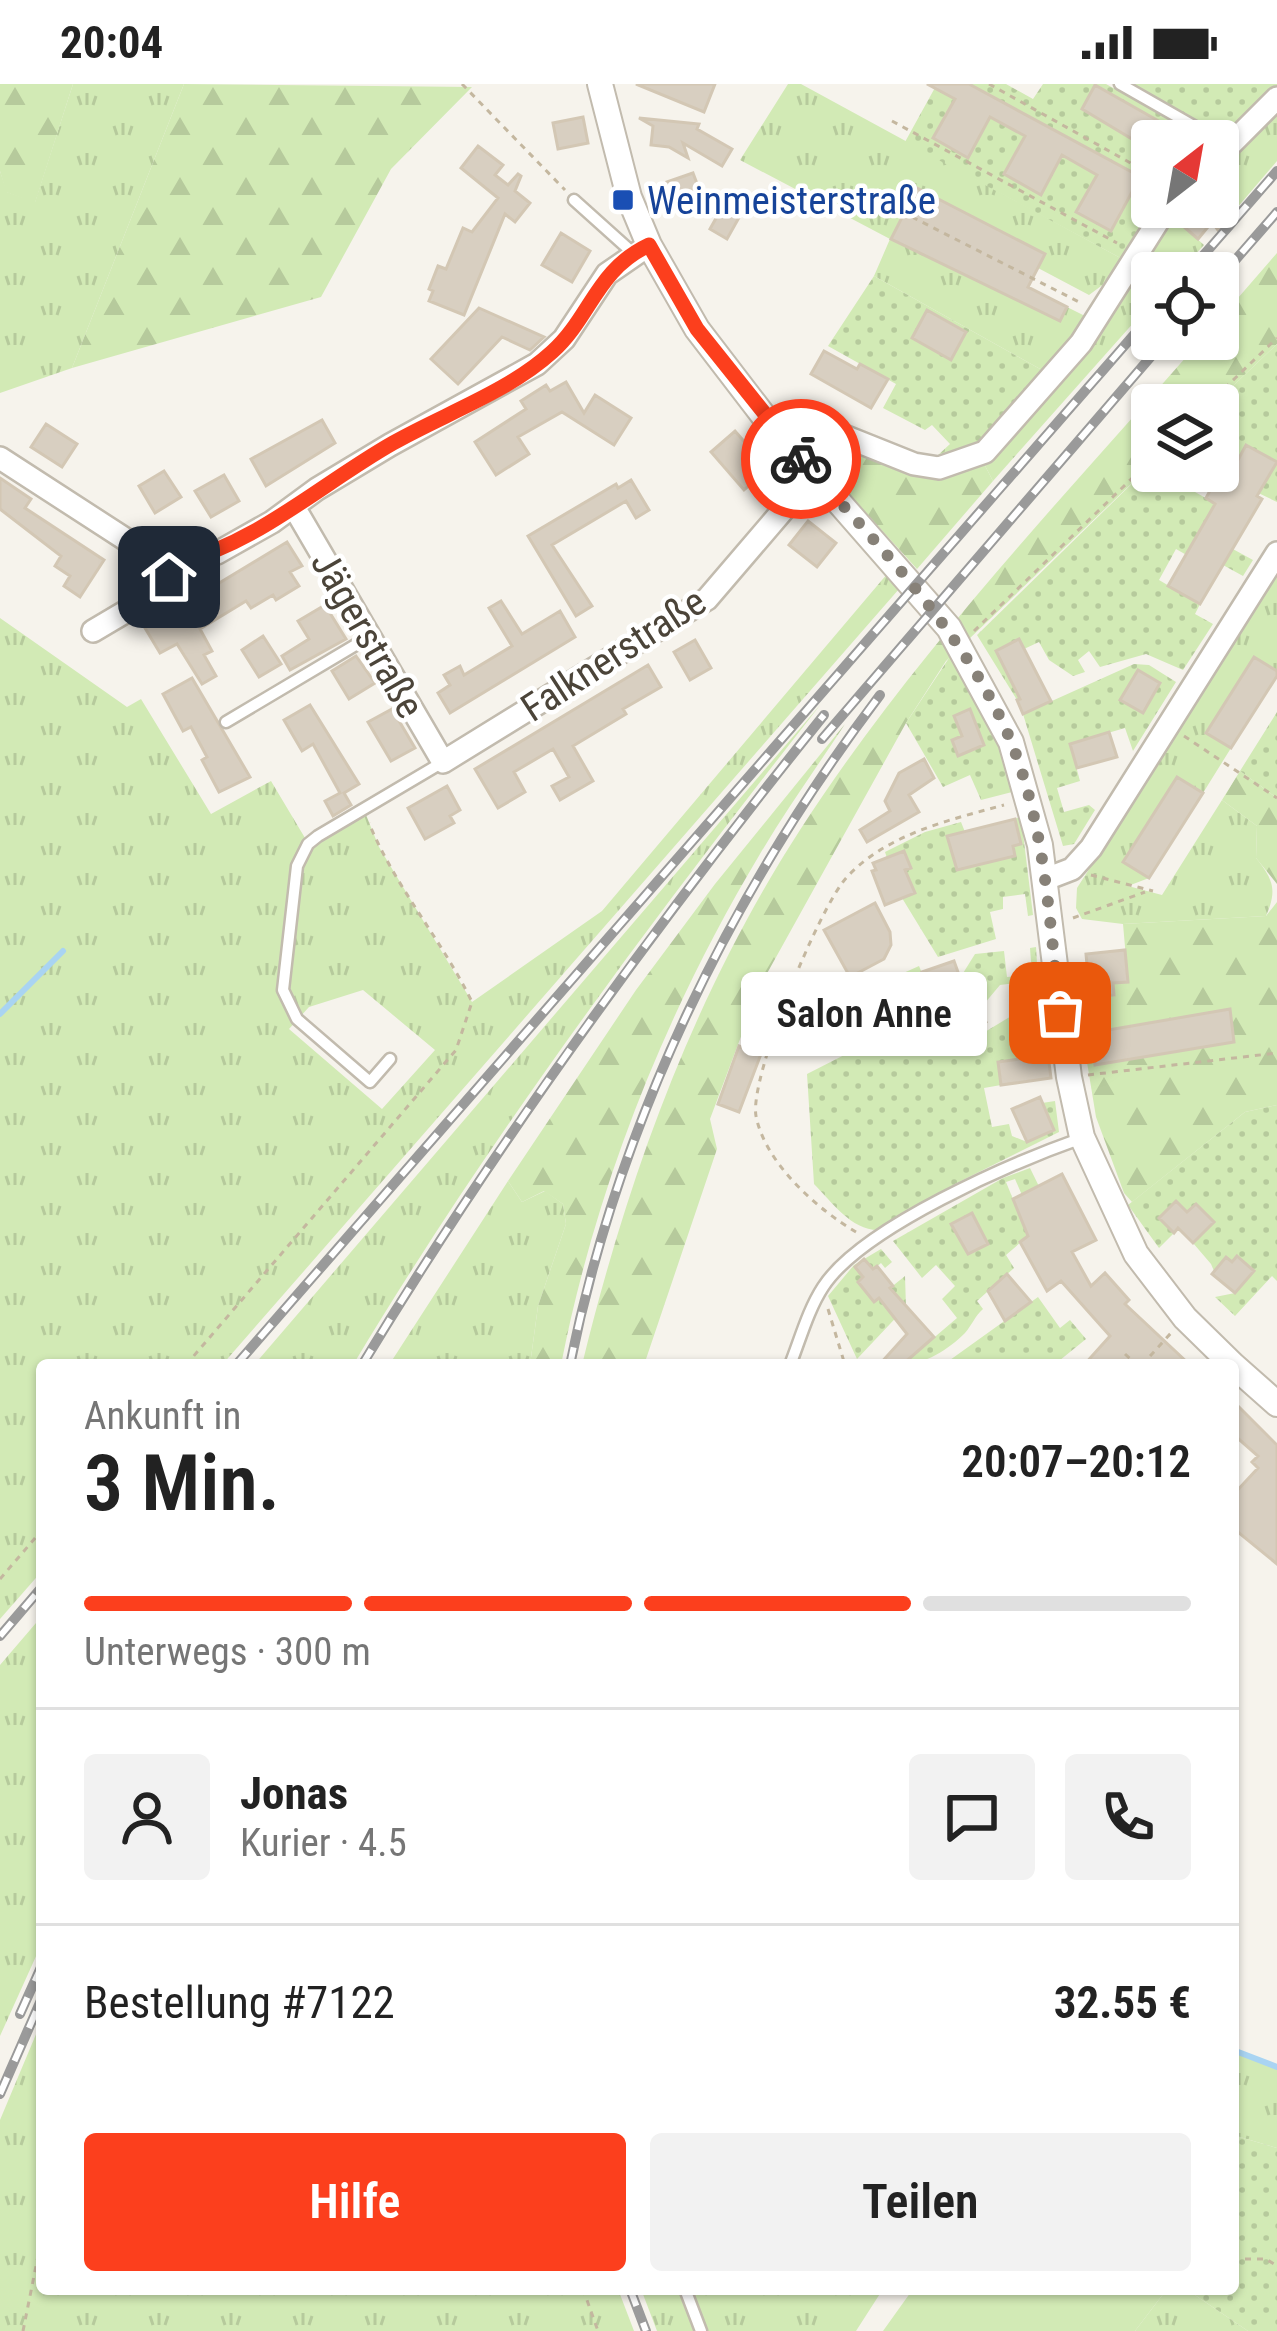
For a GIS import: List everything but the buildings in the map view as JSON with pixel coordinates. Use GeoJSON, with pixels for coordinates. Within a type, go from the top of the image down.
{"type":"FeatureCollection","features":[{"type":"Feature","properties":{"kind":"street"},"geometry":{"type":"LineString","coordinates":[[600,84],[641,249],[697,329],[808,467],[949,628],[1011,742],[1046,879],[1082,1138],[1136,1254],[1185,1318],[1227,1359]]}},
{"type":"Feature","properties":{"kind":"street"},"geometry":{"type":"LineString","coordinates":[[1239,137],[1277,98]]}},
{"type":"Feature","properties":{"kind":"street"},"geometry":{"type":"LineString","coordinates":[[808,467],[826,440],[844,436],[914,464],[939,468],[985,452],[1082,343],[1153,228]]}},
{"type":"Feature","properties":{"kind":"street"},"geometry":{"type":"LineString","coordinates":[[93,631],[142,602],[178,563],[217,553],[390,445],[552,352],[607,274],[641,249]]}},
{"type":"Feature","properties":{"kind":"street"},"geometry":{"type":"LineString","coordinates":[[0,458],[142,550],[178,563]]}},
{"type":"Feature","properties":{"kind":"street","name":"Falknerstraße"},"geometry":{"type":"LineString","coordinates":[[443,762],[707,599],[808,467]]}},
{"type":"Feature","properties":{"kind":"street","name":"Jägerstraße"},"geometry":{"type":"LineString","coordinates":[[294,506],[443,762]]}},
{"type":"Feature","properties":{"kind":"street"},"geometry":{"type":"LineString","coordinates":[[1046,879],[1072,869],[1091,848],[1277,554]]}},
{"type":"Feature","properties":{"kind":"street"},"geometry":{"type":"LineString","coordinates":[[1239,1370],[1277,1404]]}},
{"type":"Feature","properties":{"kind":"lane"},"geometry":{"type":"LineString","coordinates":[[1120,84],[1175,120]]}},
{"type":"Feature","properties":{"kind":"lane"},"geometry":{"type":"LineString","coordinates":[[574,200],[641,249]]}},
{"type":"Feature","properties":{"kind":"lane"},"geometry":{"type":"LineString","coordinates":[[226,722],[369,637]]}},
{"type":"Feature","properties":{"kind":"lane"},"geometry":{"type":"LineString","coordinates":[[390,1059],[370,1082],[297,1019],[284,990],[301,855],[317,836],[443,762]]}},
{"type":"Feature","properties":{"kind":"lane"},"geometry":{"type":"LineString","coordinates":[[793,1359],[821,1291],[850,1258],[957,1190],[1082,1138]]}},
{"type":"Feature","properties":{"kind":"lane"},"geometry":{"type":"LineString","coordinates":[[687,2295],[700,2331]]}},
{"type":"Feature","properties":{"kind":"path"},"geometry":{"type":"LineString","coordinates":[[462,84],[574,200]]}},
{"type":"Feature","properties":{"kind":"path"},"geometry":{"type":"LineString","coordinates":[[989,84],[1131,163]]}},
{"type":"Feature","properties":{"kind":"path"},"geometry":{"type":"LineString","coordinates":[[892,121],[1124,247]]}},
{"type":"Feature","properties":{"kind":"path"},"geometry":{"type":"LineString","coordinates":[[912,218],[1102,314]]}},
{"type":"Feature","properties":{"kind":"path"},"geometry":{"type":"LineString","coordinates":[[1229,384],[1277,338]]}},
{"type":"Feature","properties":{"kind":"path"},"geometry":{"type":"LineString","coordinates":[[982,623],[1131,479]]}},
{"type":"Feature","properties":{"kind":"path"},"geometry":{"type":"LineString","coordinates":[[1168,726],[1277,798]]}},
{"type":"Feature","properties":{"kind":"path"},"geometry":{"type":"LineString","coordinates":[[873,1242],[802,1188],[763,1139],[754,1102],[781,1018],[827,903],[848,877],[923,828],[1029,798]]}},
{"type":"Feature","properties":{"kind":"path"},"geometry":{"type":"LineString","coordinates":[[191,1359],[456,1051],[472,1002],[379,847],[364,810]]}},
{"type":"Feature","properties":{"kind":"path"},"geometry":{"type":"LineString","coordinates":[[1072,869],[1145,892]]}},
{"type":"Feature","properties":{"kind":"path"},"geometry":{"type":"LineString","coordinates":[[1050,927],[1153,891]]}},
{"type":"Feature","properties":{"kind":"path"},"geometry":{"type":"LineString","coordinates":[[1082,1075],[1277,1053]]}},
{"type":"Feature","properties":{"kind":"path"},"geometry":{"type":"LineString","coordinates":[[821,1291],[844,1359]]}},
{"type":"Feature","properties":{"kind":"path"},"geometry":{"type":"LineString","coordinates":[[1146,1359],[1185,1318]]}},
{"type":"Feature","properties":{"kind":"path"},"geometry":{"type":"LineString","coordinates":[[1125,1354],[1132,1359]]}},
{"type":"Feature","properties":{"kind":"path"},"geometry":{"type":"LineString","coordinates":[[0,1579],[36,1538]]}},
{"type":"Feature","properties":{"kind":"path"},"geometry":{"type":"LineString","coordinates":[[1239,2259],[1266,2259],[1277,2266]]}},
{"type":"Feature","properties":{"kind":"path"},"geometry":{"type":"LineString","coordinates":[[23,2331],[36,2266]]}},
{"type":"Feature","properties":{"kind":"path"},"geometry":{"type":"LineString","coordinates":[[585,2295],[598,2331]]}},
{"type":"Feature","properties":{"kind":"green space"},"geometry":{"type":"Polygon","coordinates":[[[0,84],[73,84],[35,203],[6,192],[0,171],[0,84]]]}},
{"type":"Feature","properties":{"kind":"green space"},"geometry":{"type":"Polygon","coordinates":[[[73,84],[184,84],[72,368],[0,393],[0,171],[7,192],[35,202],[73,84]]]}},
{"type":"Feature","properties":{"kind":"green space"},"geometry":{"type":"Polygon","coordinates":[[[184,84],[472,87],[391,169],[321,297],[72,368],[184,84]]]}},
{"type":"Feature","properties":{"kind":"green space"},"geometry":{"type":"Polygon","coordinates":[[[788,84],[801,84],[1126,261],[1089,295],[1038,268],[1045,253],[916,188],[892,239],[1059,321],[1067,307],[1085,316],[1049,374],[874,276],[890,239],[740,160],[788,84]]]}},
{"type":"Feature","properties":{"kind":"green space"},"geometry":{"type":"Polygon","coordinates":[[[937,84],[1006,84],[1033,99],[1043,84],[1106,84],[1171,120],[1131,120],[1131,228],[1146,228],[1126,261],[905,142],[937,84]]]}},
{"type":"Feature","properties":{"kind":"green space"},"geometry":{"type":"Polygon","coordinates":[[[1132,84],[1277,84],[1239,127],[1239,120],[1194,120],[1132,84]]]}},
{"type":"Feature","properties":{"kind":"green space"},"geometry":{"type":"Polygon","coordinates":[[[1277,111],[1277,161],[1239,205],[1239,146],[1277,111]]]}},
{"type":"Feature","properties":{"kind":"green space"},"geometry":{"type":"Polygon","coordinates":[[[1163,228],[1185,228],[1204,245],[1198,252],[1149,252],[1163,228]]]}},
{"type":"Feature","properties":{"kind":"green space"},"geometry":{"type":"Polygon","coordinates":[[[1277,253],[1277,344],[1235,384],[1162,384],[1183,360],[1239,360],[1239,297],[1277,253]]]}},
{"type":"Feature","properties":{"kind":"green space"},"geometry":{"type":"Polygon","coordinates":[[[874,276],[1049,374],[985,440],[954,455],[937,456],[950,444],[932,425],[925,430],[883,408],[896,384],[828,346],[874,276]]]}},
{"type":"Feature","properties":{"kind":"green space"},"geometry":{"type":"Polygon","coordinates":[[[1131,282],[1131,326],[993,481],[982,460],[1056,385],[1131,282]]]}},
{"type":"Feature","properties":{"kind":"green space"},"geometry":{"type":"Polygon","coordinates":[[[1277,344],[1277,502],[1239,484],[1239,384],[1235,384],[1277,344]]]}},
{"type":"Feature","properties":{"kind":"green space"},"geometry":{"type":"Polygon","coordinates":[[[1131,419],[1131,484],[946,661],[906,723],[760,986],[710,1119],[717,1149],[646,1359],[584,1359],[621,1225],[668,1088],[762,892],[892,701],[1131,419]]]}},
{"type":"Feature","properties":{"kind":"green space"},"geometry":{"type":"Polygon","coordinates":[[[837,444],[913,474],[982,460],[993,481],[917,569],[819,461],[837,444]]]}},
{"type":"Feature","properties":{"kind":"green space"},"geometry":{"type":"Polygon","coordinates":[[[1131,485],[1131,492],[1195,492],[1245,520],[1231,548],[1253,560],[1243,576],[1223,565],[1218,573],[1176,549],[1159,580],[1200,604],[1195,614],[1213,624],[1183,670],[1146,654],[1100,667],[1089,651],[1078,660],[1085,672],[1073,676],[1049,660],[1039,642],[1024,649],[1019,640],[996,652],[1013,686],[1031,694],[1017,700],[977,635],[1131,485]]]}},
{"type":"Feature","properties":{"kind":"green space"},"geometry":{"type":"Polygon","coordinates":[[[893,567],[906,581],[227,1359],[36,1359],[36,1578],[0,1619],[0,618],[127,707],[141,699],[211,814],[271,781],[308,843],[364,810],[379,847],[472,1002],[602,911],[893,567]],[[363,990],[309,1007],[289,1029],[382,1109],[435,1050],[363,990]]]}},
{"type":"Feature","properties":{"kind":"green space"},"geometry":{"type":"Polygon","coordinates":[[[1277,576],[1277,671],[1254,657],[1206,732],[1231,748],[1203,793],[1177,777],[1123,862],[1149,878],[1128,886],[1162,895],[1222,800],[1257,826],[1256,858],[1272,886],[1266,916],[1123,924],[1082,919],[1076,908],[1077,888],[1277,576]]]}},
{"type":"Feature","properties":{"kind":"green space"},"geometry":{"type":"Polygon","coordinates":[[[951,655],[1002,748],[1016,791],[981,800],[970,775],[943,787],[906,723],[951,655]]]}},
{"type":"Feature","properties":{"kind":"green space"},"geometry":{"type":"Polygon","coordinates":[[[1134,664],[1149,665],[1176,682],[1133,751],[1125,728],[1070,744],[1080,781],[1057,788],[1064,812],[1089,805],[1095,810],[1074,844],[1063,846],[1023,714],[1134,664]]]}},
{"type":"Feature","properties":{"kind":"green space"},"geometry":{"type":"Polygon","coordinates":[[[821,704],[576,1027],[461,1194],[357,1359],[259,1359],[821,704]]]}},
{"type":"Feature","properties":{"kind":"green space"},"geometry":{"type":"Polygon","coordinates":[[[1277,712],[1277,798],[1240,771],[1277,712]]]}},
{"type":"Feature","properties":{"kind":"green space"},"geometry":{"type":"Polygon","coordinates":[[[845,724],[760,854],[665,1037],[615,1166],[562,1359],[531,1359],[538,1306],[566,1224],[563,1204],[544,1191],[522,1202],[508,1181],[636,990],[845,724]]]}},
{"type":"Feature","properties":{"kind":"green space"},"geometry":{"type":"Polygon","coordinates":[[[1240,771],[1277,798],[1277,884],[1256,858],[1257,826],[1222,800],[1240,771]]]}},
{"type":"Feature","properties":{"kind":"green space"},"geometry":{"type":"Polygon","coordinates":[[[1021,817],[1033,915],[1028,916],[1025,894],[1003,897],[1003,909],[990,912],[996,939],[938,957],[902,898],[915,893],[905,870],[910,867],[904,852],[887,858],[885,852],[925,832],[961,822],[965,832],[1021,817]]]}},
{"type":"Feature","properties":{"kind":"green space"},"geometry":{"type":"Polygon","coordinates":[[[1277,902],[1277,1105],[1245,1112],[1132,1202],[1124,1193],[1096,1117],[1082,1032],[1090,997],[1114,995],[1113,983],[1128,981],[1123,924],[1266,916],[1277,902]]]}},
{"type":"Feature","properties":{"kind":"green space"},"geometry":{"type":"Polygon","coordinates":[[[1036,947],[1038,980],[1000,985],[979,1010],[971,999],[947,1015],[965,1044],[1041,998],[1048,1055],[999,1062],[1001,1085],[984,1088],[992,1127],[1009,1124],[1012,1136],[1027,1142],[1054,1130],[1042,1103],[1055,1101],[1059,1132],[955,1184],[878,1230],[851,1220],[814,1184],[807,1074],[860,1047],[841,1001],[919,966],[932,997],[963,986],[960,978],[975,954],[1004,951],[1007,977],[1032,975],[1030,948],[1036,947]]]}},
{"type":"Feature","properties":{"kind":"green space"},"geometry":{"type":"Polygon","coordinates":[[[1277,1105],[1277,1281],[1272,1276],[1235,1316],[1215,1297],[1235,1293],[1254,1271],[1237,1256],[1232,1262],[1226,1257],[1218,1266],[1223,1272],[1217,1278],[1193,1243],[1214,1222],[1196,1204],[1187,1212],[1176,1201],[1159,1218],[1174,1233],[1159,1248],[1128,1205],[1245,1112],[1277,1105]]]}},
{"type":"Feature","properties":{"kind":"green space"},"geometry":{"type":"Polygon","coordinates":[[[1030,1168],[1055,1219],[1037,1230],[1015,1179],[1006,1182],[1028,1236],[1006,1255],[1014,1268],[977,1301],[983,1309],[959,1339],[927,1359],[909,1359],[957,1318],[942,1299],[955,1286],[936,1265],[922,1278],[893,1241],[1003,1178],[1030,1168]]]}},
{"type":"Feature","properties":{"kind":"green space"},"geometry":{"type":"Polygon","coordinates":[[[508,1181],[522,1202],[545,1191],[563,1204],[566,1224],[538,1306],[531,1359],[393,1359],[508,1181]]]}},
{"type":"Feature","properties":{"kind":"green space"},"geometry":{"type":"Polygon","coordinates":[[[881,1249],[892,1262],[885,1268],[881,1263],[858,1283],[874,1301],[905,1276],[906,1307],[857,1359],[828,1296],[854,1265],[881,1249]]]}},
{"type":"Feature","properties":{"kind":"green space"},"geometry":{"type":"Polygon","coordinates":[[[1038,1297],[1060,1328],[1070,1320],[1086,1339],[1061,1359],[951,1359],[1038,1297]]]}},
{"type":"Feature","properties":{"kind":"green space"},"geometry":{"type":"Polygon","coordinates":[[[36,1623],[36,1956],[0,2036],[0,1665],[36,1623]]]}},
{"type":"Feature","properties":{"kind":"green space"},"geometry":{"type":"Polygon","coordinates":[[[36,2034],[36,2295],[620,2295],[634,2331],[0,2331],[0,2120],[36,2034]]]}},
{"type":"Feature","properties":{"kind":"green space"},"geometry":{"type":"Polygon","coordinates":[[[1239,2052],[1277,2067],[1277,2148],[1239,2137],[1239,2052]]]}},
{"type":"Feature","properties":{"kind":"green space"},"geometry":{"type":"Polygon","coordinates":[[[1239,2137],[1277,2148],[1277,2331],[1248,2331],[1195,2295],[1239,2295],[1239,2137]]]}},
{"type":"Feature","properties":{"kind":"green space"},"geometry":{"type":"Polygon","coordinates":[[[643,2295],[685,2295],[697,2331],[657,2331],[643,2295]]]}},
{"type":"Feature","properties":{"kind":"green space"},"geometry":{"type":"Polygon","coordinates":[[[689,2295],[879,2295],[856,2331],[704,2331],[689,2295]]]}},
{"type":"Feature","properties":{"kind":"green space"},"geometry":{"type":"Polygon","coordinates":[[[909,2295],[1162,2295],[1135,2331],[883,2331],[909,2295]]]}},
{"type":"Feature","properties":{"kind":"green space"},"geometry":{"type":"Polygon","coordinates":[[[1162,2295],[1195,2295],[1248,2331],[1135,2331],[1162,2295]]]}},
{"type":"Feature","properties":{"kind":"waterway"},"geometry":{"type":"LineString","coordinates":[[0,1014],[63,951]]}},
{"type":"Feature","properties":{"kind":"waterway"},"geometry":{"type":"LineString","coordinates":[[1239,2052],[1277,2067]]}},
{"type":"Feature","properties":{"kind":"railway"},"geometry":{"type":"LineString","coordinates":[[1206,252],[1277,171]]}},
{"type":"Feature","properties":{"kind":"railway"},"geometry":{"type":"LineString","coordinates":[[1239,256],[1277,212]]}},
{"type":"Feature","properties":{"kind":"railway"},"geometry":{"type":"LineString","coordinates":[[241,1359],[1131,338]]}},
{"type":"Feature","properties":{"kind":"railway"},"geometry":{"type":"LineString","coordinates":[[822,739],[1148,360]]}},
{"type":"Feature","properties":{"kind":"railway"},"geometry":{"type":"LineString","coordinates":[[571,1359],[618,1185],[688,1013],[776,849],[880,695]]}},
{"type":"Feature","properties":{"kind":"railway"},"geometry":{"type":"LineString","coordinates":[[366,1359],[469,1196],[582,1032],[824,715]]}},
{"type":"Feature","properties":{"kind":"railway"},"geometry":{"type":"LineString","coordinates":[[0,1636],[36,1594]]}},
{"type":"Feature","properties":{"kind":"railway"},"geometry":{"type":"LineString","coordinates":[[20,2014],[36,1978]]}},
{"type":"Feature","properties":{"kind":"railway"},"geometry":{"type":"LineString","coordinates":[[0,2094],[36,2012]]}},
{"type":"Feature","properties":{"kind":"railway"},"geometry":{"type":"LineString","coordinates":[[632,2295],[646,2331]]}},
{"type":"Feature","properties":{"kind":"way so far"},"geometry":{"type":"LineString","coordinates":[[801,459],[949,628],[1011,742],[1040,845],[1060,1013]]}},
{"type":"Feature","properties":{"kind":"place","name":"Weinmeisterstraße"},"geometry":{"type":"Point","coordinates":[623,200]}},
{"type":"Feature","properties":{"kind":"place","name":"Salon Anne"},"geometry":{"type":"Point","coordinates":[1060,1013]}},
{"type":"Feature","properties":{"kind":"route"},"geometry":{"type":"LineString","coordinates":[[169,577],[178,563],[217,553],[390,445],[537,364],[564,339],[607,274],[649,245],[697,329],[801,459]]}}]}
